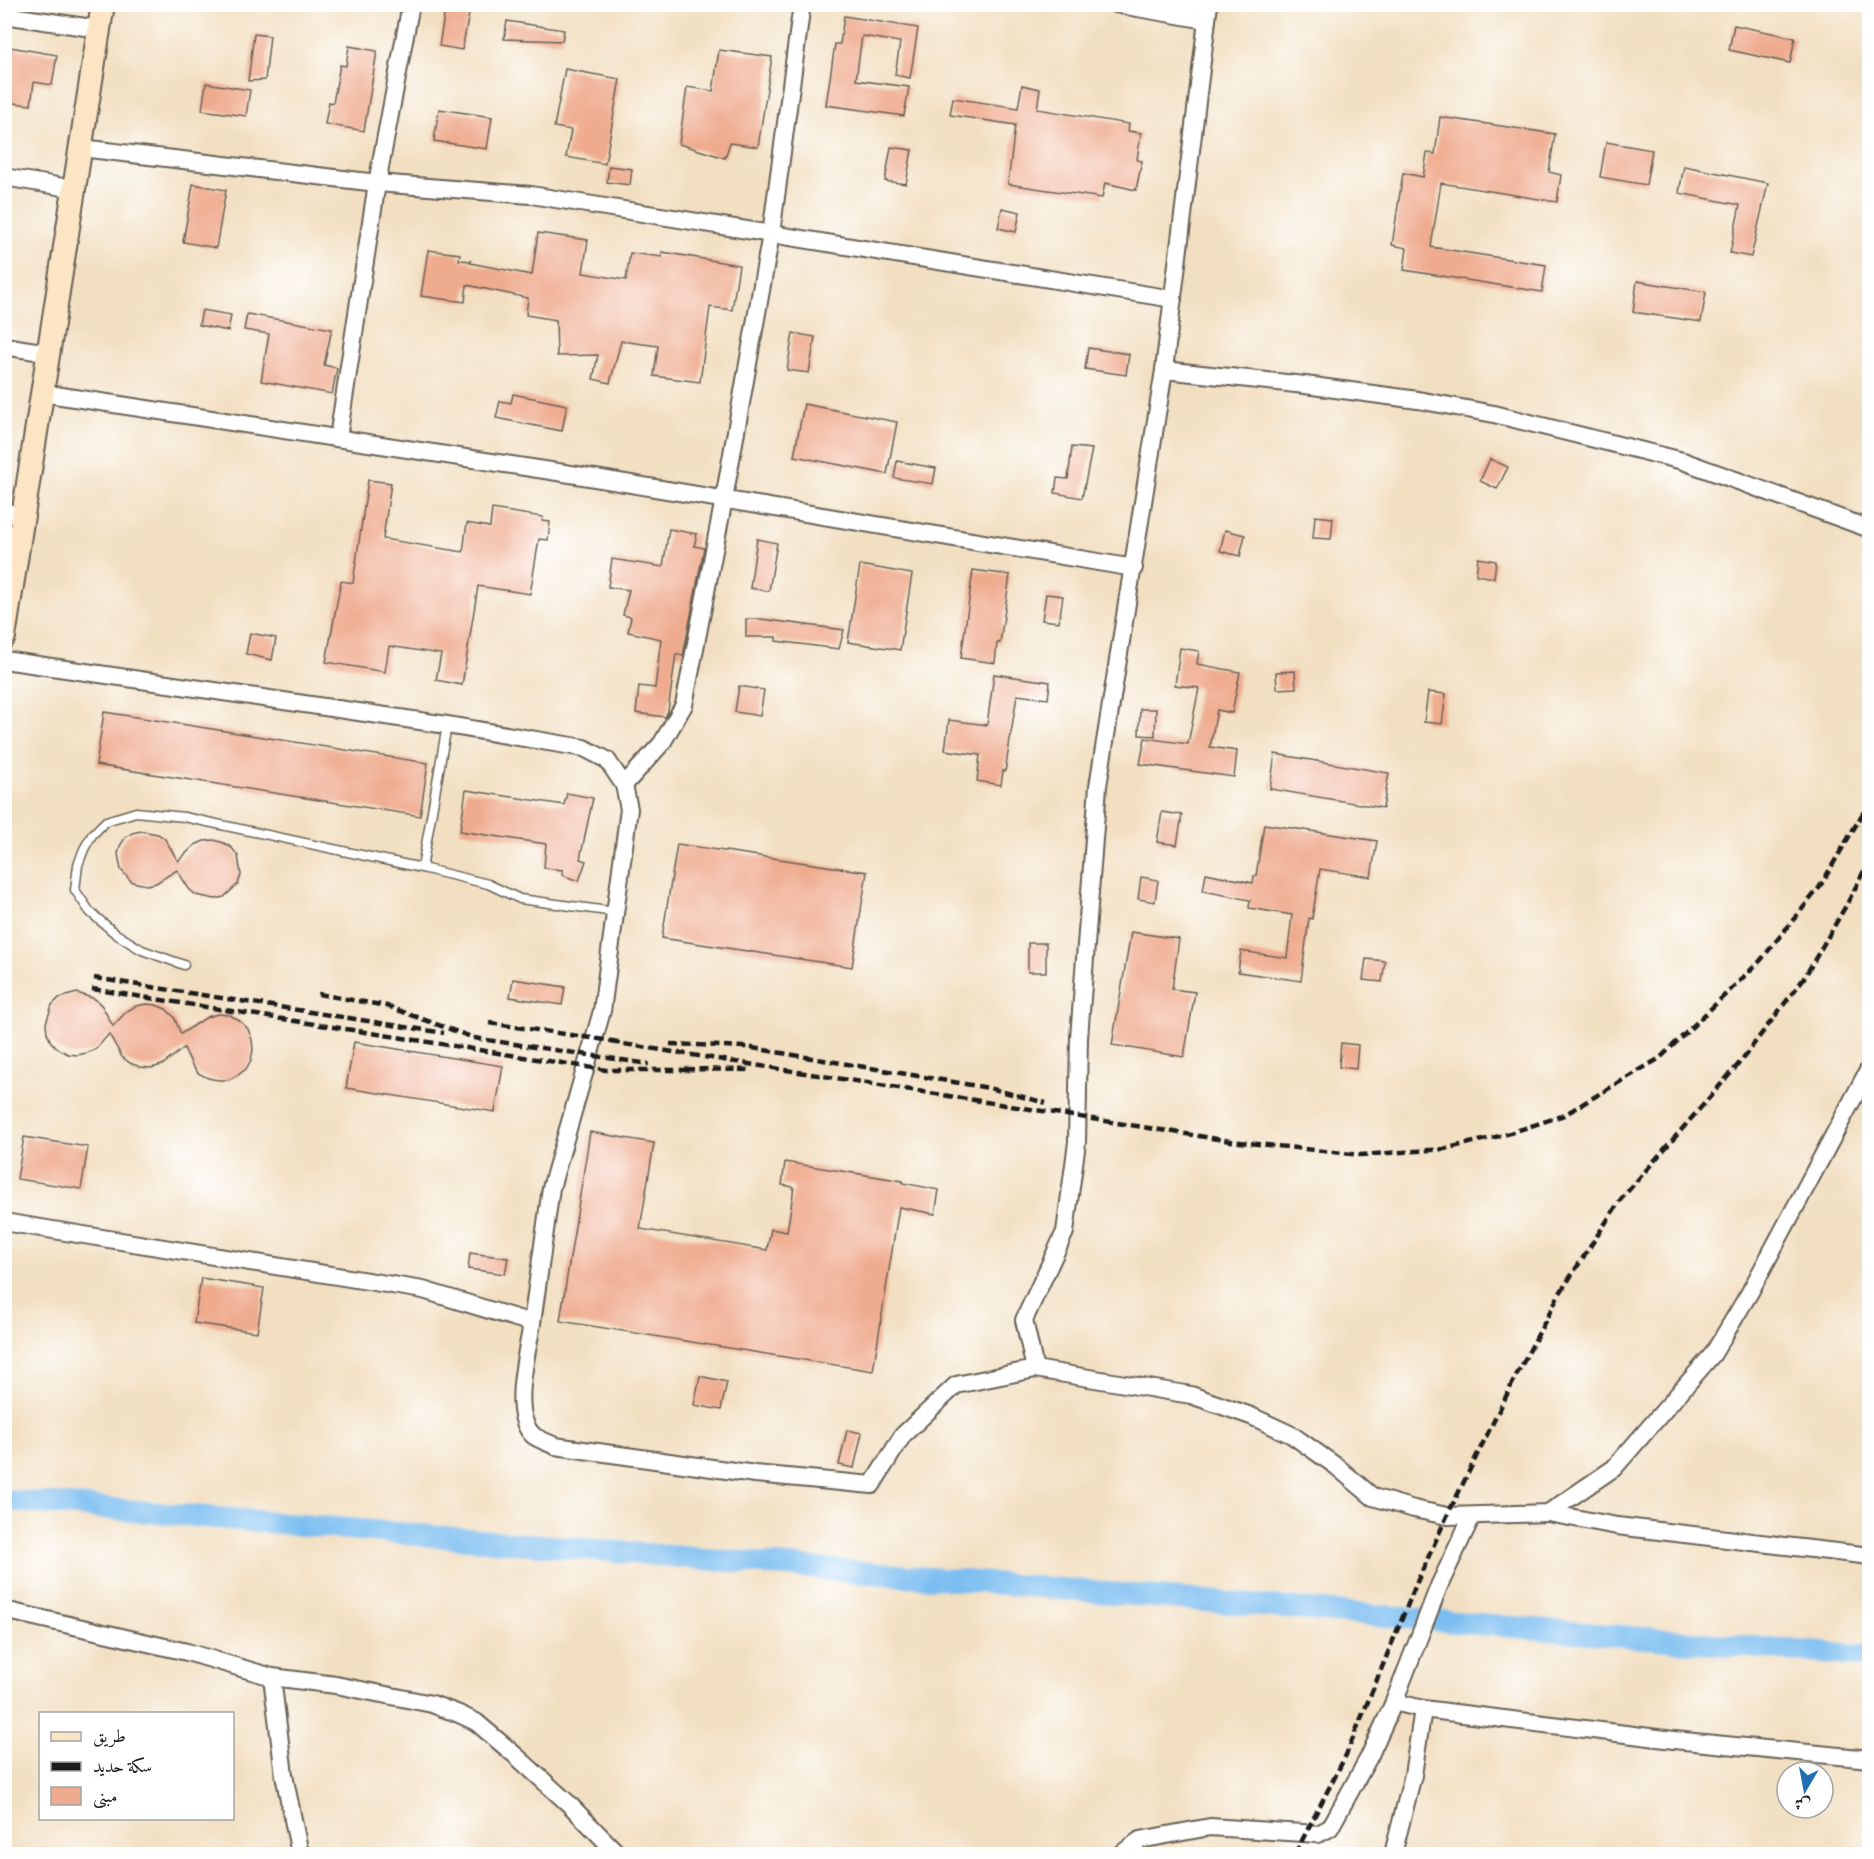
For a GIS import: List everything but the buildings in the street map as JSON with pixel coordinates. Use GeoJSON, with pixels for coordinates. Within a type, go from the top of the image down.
{"type":"FeatureCollection","features":[{"type":"Feature","properties":{"kind":"main road"},"geometry":{"type":"LineString","coordinates":[[4,638],[14,514],[42,393],[103,4]]}},
{"type":"Feature","properties":{"kind":"street"},"geometry":{"type":"LineString","coordinates":[[338,438],[377,183],[411,4]]}},
{"type":"Feature","properties":{"kind":"street"},"geometry":{"type":"LineString","coordinates":[[624,785],[662,743],[684,705],[724,499],[771,234],[802,4]]}},
{"type":"Feature","properties":{"kind":"street"},"geometry":{"type":"LineString","coordinates":[[1035,1369],[1024,1320],[1065,1232],[1077,1142],[1079,1038],[1098,786],[1164,370],[1207,12],[1115,4]]}},
{"type":"Feature","properties":{"kind":"street"},"geometry":{"type":"LineString","coordinates":[[4,15],[99,29]]}},
{"type":"Feature","properties":{"kind":"street"},"geometry":{"type":"LineString","coordinates":[[81,148],[377,183],[531,195],[1173,299]]}},
{"type":"Feature","properties":{"kind":"street"},"geometry":{"type":"LineString","coordinates":[[4,177],[75,189]]}},
{"type":"Feature","properties":{"kind":"street"},"geometry":{"type":"LineString","coordinates":[[4,346],[48,353]]}},
{"type":"Feature","properties":{"kind":"street"},"geometry":{"type":"LineString","coordinates":[[1164,370],[1316,386],[1418,400],[1494,414],[1683,461],[1869,529]]}},
{"type":"Feature","properties":{"kind":"street"},"geometry":{"type":"LineString","coordinates":[[42,393],[724,499],[1134,568]]}},
{"type":"Feature","properties":{"kind":"street"},"geometry":{"type":"LineString","coordinates":[[4,660],[447,725],[584,748],[607,760],[624,785],[629,809],[602,1011],[551,1188],[520,1405],[526,1425],[534,1436],[555,1446],[755,1474],[872,1485],[903,1435],[956,1385],[1035,1369],[1191,1395],[1251,1416],[1292,1435],[1336,1466],[1373,1497],[1447,1516],[1548,1513],[1617,1526],[1869,1556]]}},
{"type":"Feature","properties":{"kind":"street"},"geometry":{"type":"LineString","coordinates":[[1548,1513],[1614,1468],[1713,1354],[1750,1292],[1869,1067]]}},
{"type":"Feature","properties":{"kind":"street"},"geometry":{"type":"LineString","coordinates":[[4,1222],[423,1290],[532,1323]]}},
{"type":"Feature","properties":{"kind":"street"},"geometry":{"type":"LineString","coordinates":[[1121,1854],[1140,1840],[1210,1827],[1318,1834],[1330,1828],[1369,1757],[1394,1702],[1439,1586],[1472,1516]]}},
{"type":"Feature","properties":{"kind":"street"},"geometry":{"type":"LineString","coordinates":[[4,1610],[187,1652],[272,1677],[336,1685],[432,1704],[476,1722],[569,1804],[618,1854]]}},
{"type":"Feature","properties":{"kind":"street"},"geometry":{"type":"LineString","coordinates":[[272,1677],[284,1775],[300,1854]]}},
{"type":"Feature","properties":{"kind":"street"},"geometry":{"type":"LineString","coordinates":[[1394,1702],[1423,1708],[1674,1740],[1869,1759]]}},
{"type":"Feature","properties":{"kind":"street"},"geometry":{"type":"LineString","coordinates":[[1393,1854],[1413,1775],[1423,1708]]}},
{"type":"Feature","properties":{"kind":"lane"},"geometry":{"type":"LineString","coordinates":[[422,868],[447,725]]}},
{"type":"Feature","properties":{"kind":"lane"},"geometry":{"type":"LineString","coordinates":[[184,965],[142,950],[116,934],[90,912],[75,890],[78,865],[84,849],[92,835],[106,821],[136,812],[184,817],[488,884],[520,899],[615,912]]}},
{"type":"Feature","properties":{"kind":"waterway"},"geometry":{"type":"LineString","coordinates":[[4,1500],[1870,1657]]}},
{"type":"Feature","properties":{"kind":"railway"},"geometry":{"type":"LineString","coordinates":[[611,1042],[1230,1141],[1361,1155],[1444,1149],[1504,1135],[1564,1115],[1660,1058],[1760,961],[1819,888],[1870,801]]}},
{"type":"Feature","properties":{"kind":"railway"},"geometry":{"type":"LineString","coordinates":[[1295,1854],[1346,1755],[1417,1582],[1447,1516],[1560,1293],[1621,1199],[1737,1066],[1804,978],[1870,859]]}},
{"type":"Feature","properties":{"kind":"railway"},"geometry":{"type":"LineString","coordinates":[[94,978],[444,1033]]}},
{"type":"Feature","properties":{"kind":"railway"},"geometry":{"type":"LineString","coordinates":[[92,989],[606,1070],[692,1070]]}},
{"type":"Feature","properties":{"kind":"railway"},"geometry":{"type":"LineString","coordinates":[[318,994],[387,1006],[474,1038],[649,1064]]}},
{"type":"Feature","properties":{"kind":"railway"},"geometry":{"type":"LineString","coordinates":[[489,1023],[619,1042]]}},
{"type":"Feature","properties":{"kind":"railway"},"geometry":{"type":"LineString","coordinates":[[670,1044],[747,1047],[989,1088],[1046,1103]]}},
{"type":"Feature","properties":{"kind":"railway"},"geometry":{"type":"LineString","coordinates":[[685,1069],[748,1070]]}}]}
